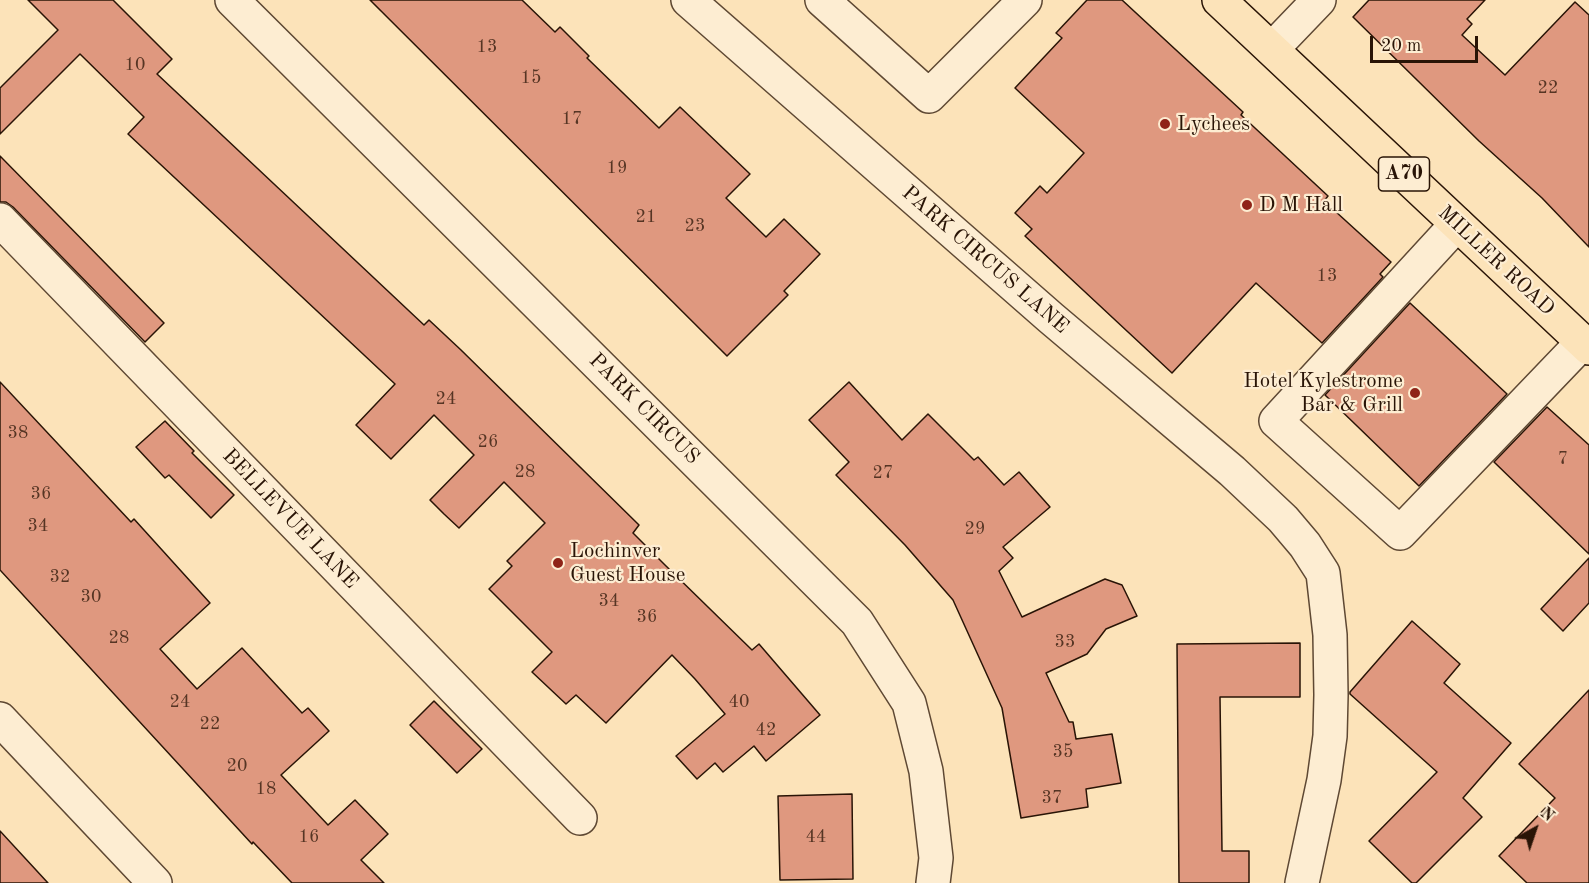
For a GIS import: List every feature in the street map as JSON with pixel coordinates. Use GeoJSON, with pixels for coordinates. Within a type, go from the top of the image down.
{"type":"FeatureCollection","features":[{"type":"Feature","properties":{"kind":"main road","name":"MILLER ROAD"},"geometry":{"type":"LineString","coordinates":[[1220,0],[1586,345]]}},
{"type":"Feature","properties":{"kind":"street","name":"PARK CIRCUS"},"geometry":{"type":"LineString","coordinates":[[232,0],[857,622],[909,703],[926,771],[936,858],[933,883]]}},
{"type":"Feature","properties":{"kind":"street","name":"PARK CIRCUS LANE"},"geometry":{"type":"LineString","coordinates":[[688,0],[1043,311],[1232,471],[1283,519],[1305,545],[1323,573],[1330,635],[1330,736],[1324,780],[1302,883]]}},
{"type":"Feature","properties":{"kind":"street"},"geometry":{"type":"LineString","coordinates":[[822,0],[929,96],[1026,0]]}},
{"type":"Feature","properties":{"kind":"street"},"geometry":{"type":"LineString","coordinates":[[1272,49],[1319,0]]}},
{"type":"Feature","properties":{"kind":"street","name":"BELLEVUE LANE"},"geometry":{"type":"LineString","coordinates":[[0,220],[580,818]]}},
{"type":"Feature","properties":{"kind":"street"},"geometry":{"type":"LineString","coordinates":[[1457,224],[1276,421],[1400,533],[1586,345]]}},
{"type":"Feature","properties":{"kind":"street"},"geometry":{"type":"LineString","coordinates":[[0,719],[155,883]]}},
{"type":"Feature","properties":{"kind":"building"},"geometry":{"type":"Polygon","coordinates":[[[28,0],[113,0],[172,59],[157,74],[424,325],[429,320],[461,350],[639,525],[633,533],[665,565],[752,650],[759,644],[820,715],[766,761],[754,746],[723,772],[715,763],[697,779],[676,756],[725,714],[672,655],[606,723],[576,695],[566,704],[532,672],[552,652],[489,589],[512,566],[507,561],[545,523],[504,482],[459,528],[430,500],[474,455],[434,415],[391,459],[356,425],[395,384],[128,134],[144,117],[80,54],[0,134],[0,88],[58,30],[28,0]]]}},
{"type":"Feature","properties":{"kind":"building"},"geometry":{"type":"Polygon","coordinates":[[[370,0],[522,0],[555,32],[560,27],[589,56],[587,58],[659,128],[680,107],[750,174],[726,198],[766,237],[784,219],[820,254],[784,291],[788,295],[727,356],[370,0]]]}},
{"type":"Feature","properties":{"kind":"building"},"geometry":{"type":"Polygon","coordinates":[[[1087,0],[1122,0],[1243,112],[1241,115],[1328,196],[1324,201],[1391,262],[1380,274],[1383,277],[1322,343],[1256,283],[1172,373],[1025,236],[1032,229],[1015,213],[1040,186],[1047,193],[1084,153],[1015,88],[1062,38],[1056,33],[1087,0]]]}},
{"type":"Feature","properties":{"kind":"building"},"geometry":{"type":"Polygon","coordinates":[[[1369,0],[1485,0],[1467,19],[1472,24],[1462,35],[1505,75],[1575,2],[1589,15],[1589,247],[1542,198],[1479,141],[1353,17],[1369,0]]]}},
{"type":"Feature","properties":{"kind":"building"},"geometry":{"type":"Polygon","coordinates":[[[0,156],[164,323],[145,342],[13,207],[6,202],[0,202],[0,156]]]}},
{"type":"Feature","properties":{"kind":"building","name":"Hotel Kylestrome Bar & Grill"},"geometry":{"type":"Polygon","coordinates":[[[1410,303],[1507,394],[1419,486],[1325,395],[1410,303]]]}},
{"type":"Feature","properties":{"kind":"building"},"geometry":{"type":"Polygon","coordinates":[[[0,382],[131,522],[134,519],[210,603],[160,649],[197,689],[242,648],[302,713],[308,708],[329,731],[281,775],[328,825],[355,800],[388,834],[361,860],[384,883],[292,883],[253,842],[252,844],[0,570],[0,382]]]}},
{"type":"Feature","properties":{"kind":"building"},"geometry":{"type":"Polygon","coordinates":[[[849,382],[902,440],[928,414],[974,460],[978,457],[1004,485],[1019,472],[1050,507],[1003,547],[1013,558],[999,571],[1022,617],[1105,579],[1122,585],[1137,616],[1106,629],[1087,654],[1046,673],[1069,722],[1073,722],[1076,739],[1112,734],[1121,783],[1086,789],[1088,807],[1021,818],[1002,708],[953,600],[905,545],[836,475],[849,462],[809,420],[849,382]]]}},
{"type":"Feature","properties":{"kind":"building"},"geometry":{"type":"Polygon","coordinates":[[[1547,407],[1589,445],[1589,554],[1494,462],[1547,407]]]}},
{"type":"Feature","properties":{"kind":"building"},"geometry":{"type":"Polygon","coordinates":[[[165,421],[194,451],[192,453],[234,495],[211,518],[169,475],[165,478],[136,447],[165,421]]]}},
{"type":"Feature","properties":{"kind":"building"},"geometry":{"type":"Polygon","coordinates":[[[1589,558],[1589,603],[1563,631],[1541,609],[1589,558]]]}},
{"type":"Feature","properties":{"kind":"building"},"geometry":{"type":"Polygon","coordinates":[[[1412,621],[1460,664],[1444,683],[1511,743],[1463,798],[1482,817],[1416,883],[1412,883],[1369,841],[1437,772],[1350,694],[1412,621]]]}},
{"type":"Feature","properties":{"kind":"building"},"geometry":{"type":"Polygon","coordinates":[[[1300,643],[1300,697],[1220,697],[1222,851],[1249,851],[1249,883],[1179,883],[1177,644],[1300,643]]]}},
{"type":"Feature","properties":{"kind":"building"},"geometry":{"type":"Polygon","coordinates":[[[1589,690],[1589,883],[1527,883],[1499,856],[1555,798],[1519,764],[1589,690]]]}},
{"type":"Feature","properties":{"kind":"building"},"geometry":{"type":"Polygon","coordinates":[[[434,701],[482,749],[457,773],[410,725],[434,701]]]}},
{"type":"Feature","properties":{"kind":"building"},"geometry":{"type":"Polygon","coordinates":[[[852,794],[853,879],[780,880],[778,796],[852,794]]]}},
{"type":"Feature","properties":{"kind":"building"},"geometry":{"type":"Polygon","coordinates":[[[0,831],[48,883],[0,883],[0,831]]]}},
{"type":"Feature","properties":{"kind":"place","name":"Lychees"},"geometry":{"type":"Point","coordinates":[1165,124]}},
{"type":"Feature","properties":{"kind":"place","name":"D M Hall"},"geometry":{"type":"Point","coordinates":[1247,205]}},
{"type":"Feature","properties":{"kind":"place","name":"Hotel Kylestrome Bar & Grill"},"geometry":{"type":"Point","coordinates":[1415,393]}},
{"type":"Feature","properties":{"kind":"place","name":"Lochinver Guest House"},"geometry":{"type":"Point","coordinates":[558,563]}}]}
